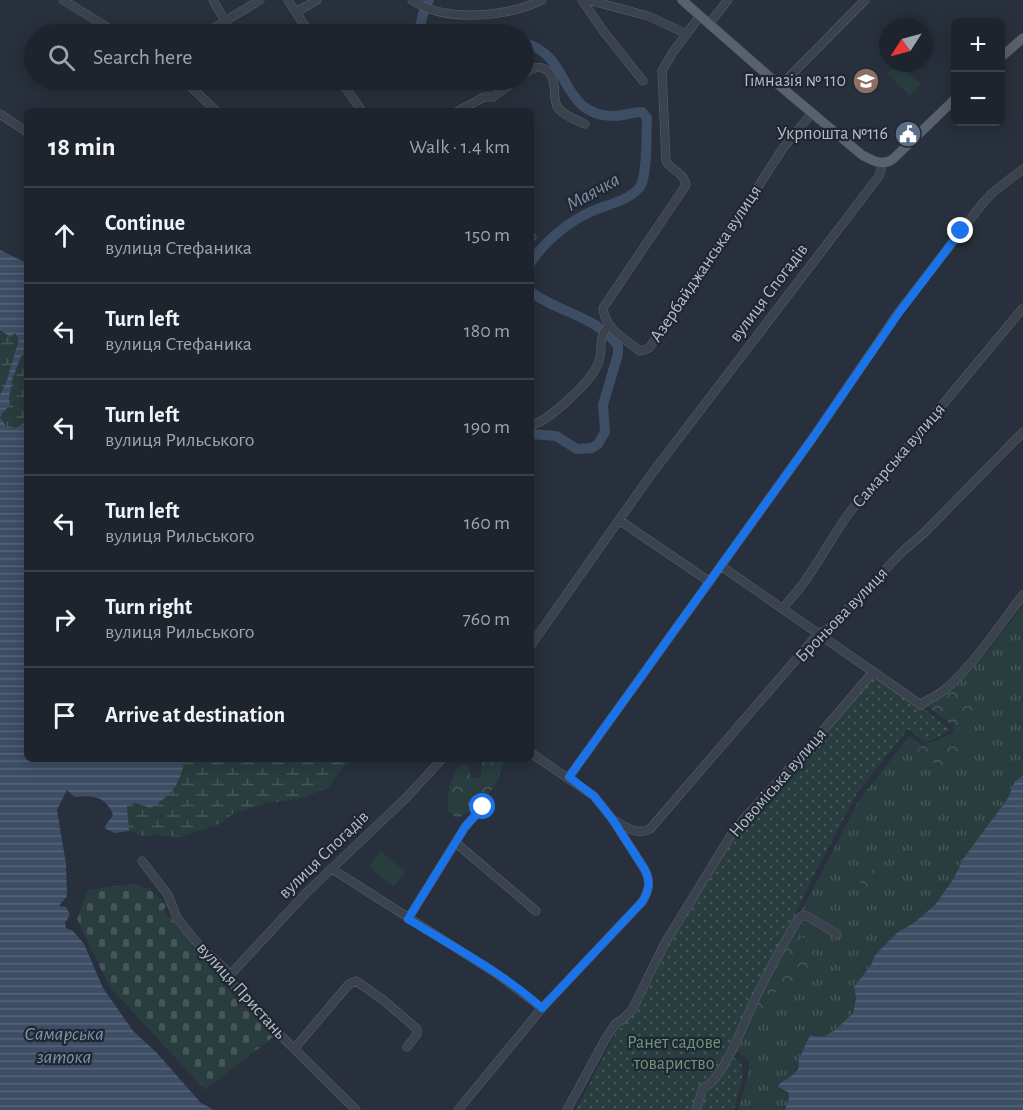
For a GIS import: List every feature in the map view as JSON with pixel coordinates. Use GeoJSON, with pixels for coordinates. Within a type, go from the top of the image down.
{"type":"FeatureCollection","features":[{"type":"Feature","properties":{"kind":"main road"},"geometry":{"type":"LineString","coordinates":[[682,0],[862,155],[883,163]]}},
{"type":"Feature","properties":{"kind":"main road"},"geometry":{"type":"LineString","coordinates":[[1005,54],[1023,38]]}},
{"type":"Feature","properties":{"kind":"main road","name":"вулиця Спогадів"},"geometry":{"type":"LineString","coordinates":[[883,163],[893,159],[951,103]]}},
{"type":"Feature","properties":{"kind":"street"},"geometry":{"type":"LineString","coordinates":[[63,0],[102,24]]}},
{"type":"Feature","properties":{"kind":"street"},"geometry":{"type":"LineString","coordinates":[[213,0],[225,21]]}},
{"type":"Feature","properties":{"kind":"street"},"geometry":{"type":"LineString","coordinates":[[219,24],[260,0]]}},
{"type":"Feature","properties":{"kind":"street"},"geometry":{"type":"LineString","coordinates":[[288,0],[304,24]]}},
{"type":"Feature","properties":{"kind":"street"},"geometry":{"type":"LineString","coordinates":[[296,12],[317,0]]}},
{"type":"Feature","properties":{"kind":"street"},"geometry":{"type":"LineString","coordinates":[[412,0],[421,6],[446,14],[471,15],[524,9],[542,0]]}},
{"type":"Feature","properties":{"kind":"street"},"geometry":{"type":"LineString","coordinates":[[582,0],[643,81]]}},
{"type":"Feature","properties":{"kind":"street"},"geometry":{"type":"LineString","coordinates":[[588,0],[648,16],[687,34]]}},
{"type":"Feature","properties":{"kind":"street"},"geometry":{"type":"LineString","coordinates":[[709,24],[728,0]]}},
{"type":"Feature","properties":{"kind":"street"},"geometry":{"type":"LineString","coordinates":[[780,86],[865,0]]}},
{"type":"Feature","properties":{"kind":"street"},"geometry":{"type":"LineString","coordinates":[[534,424],[553,414],[594,372],[600,358],[600,337],[607,328],[603,308],[686,185],[684,177],[671,168],[666,161],[662,71],[700,16]]}},
{"type":"Feature","properties":{"kind":"street"},"geometry":{"type":"LineString","coordinates":[[534,68],[547,71],[553,80],[558,108],[585,124]]}},
{"type":"Feature","properties":{"kind":"street"},"geometry":{"type":"LineString","coordinates":[[194,90],[213,108]]}},
{"type":"Feature","properties":{"kind":"street"},"geometry":{"type":"LineString","coordinates":[[347,90],[360,108]]}},
{"type":"Feature","properties":{"kind":"street"},"geometry":{"type":"LineString","coordinates":[[464,108],[484,98],[493,97],[502,90]]}},
{"type":"Feature","properties":{"kind":"street","name":"Азербайджанська вулиця"},"geometry":{"type":"LineString","coordinates":[[607,328],[640,351],[649,348],[718,249],[780,153],[812,113]]}},
{"type":"Feature","properties":{"kind":"street"},"geometry":{"type":"LineString","coordinates":[[0,114],[24,130]]}},
{"type":"Feature","properties":{"kind":"street","name":"вулиця Спогадів"},"geometry":{"type":"LineString","coordinates":[[534,641],[619,520],[879,176],[883,163]]}},
{"type":"Feature","properties":{"kind":"street"},"geometry":{"type":"LineString","coordinates":[[569,777],[922,282],[982,204],[992,193],[1023,169]]}},
{"type":"Feature","properties":{"kind":"street","name":"Самарська вулиця"},"geometry":{"type":"LineString","coordinates":[[783,608],[810,575],[823,551],[861,497],[879,481],[1023,308]]}},
{"type":"Feature","properties":{"kind":"street","name":"Броньова вулиця"},"geometry":{"type":"LineString","coordinates":[[613,820],[642,834],[650,830],[818,634],[828,629],[1023,432]]}},
{"type":"Feature","properties":{"kind":"street"},"geometry":{"type":"LineString","coordinates":[[619,520],[710,582]]}},
{"type":"Feature","properties":{"kind":"street"},"geometry":{"type":"LineString","coordinates":[[721,566],[921,705],[949,687],[974,660],[1023,595]]}},
{"type":"Feature","properties":{"kind":"street","name":"Новоміська вулиця"},"geometry":{"type":"LineString","coordinates":[[567,1110],[606,1038],[616,1023],[632,1010],[665,943],[734,830],[873,672]]}},
{"type":"Feature","properties":{"kind":"street"},"geometry":{"type":"LineString","coordinates":[[458,1110],[542,1008],[647,894],[649,877],[613,820],[594,796],[534,755]]}},
{"type":"Feature","properties":{"kind":"street","name":"вулиця Спогадів"},"geometry":{"type":"LineString","coordinates":[[229,976],[307,892],[406,798],[439,762]]}},
{"type":"Feature","properties":{"kind":"street"},"geometry":{"type":"LineString","coordinates":[[408,919],[465,827],[485,804]]}},
{"type":"Feature","properties":{"kind":"street"},"geometry":{"type":"LineString","coordinates":[[456,843],[536,911]]}},
{"type":"Feature","properties":{"kind":"street","name":"вулиця Пристань"},"geometry":{"type":"LineString","coordinates":[[142,861],[168,896],[182,925],[199,945],[229,976],[230,981],[259,1014],[356,1110]]}},
{"type":"Feature","properties":{"kind":"street"},"geometry":{"type":"LineString","coordinates":[[332,869],[497,974],[542,1008]]}},
{"type":"Feature","properties":{"kind":"street"},"geometry":{"type":"LineString","coordinates":[[696,1110],[703,1088],[709,1086],[714,1080],[731,1052],[757,994],[798,919],[803,915],[809,917],[837,934]]}},
{"type":"Feature","properties":{"kind":"street"},"geometry":{"type":"LineString","coordinates":[[294,1049],[349,984],[356,981],[382,999],[417,1029],[417,1034],[407,1047]]}},
{"type":"Feature","properties":{"kind":"green space"},"geometry":{"type":"Polygon","coordinates":[[[908,72],[921,84],[910,96],[887,74],[908,72]]]}},
{"type":"Feature","properties":{"kind":"green space"},"geometry":{"type":"Polygon","coordinates":[[[0,330],[6,336],[15,333],[19,339],[7,380],[0,395],[0,330]]]}},
{"type":"Feature","properties":{"kind":"green space"},"geometry":{"type":"Polygon","coordinates":[[[24,347],[24,423],[14,429],[7,428],[0,417],[10,402],[10,388],[17,362],[24,347]]]}},
{"type":"Feature","properties":{"kind":"green space"},"geometry":{"type":"Polygon","coordinates":[[[1023,606],[1023,776],[1015,781],[1008,798],[963,859],[954,878],[935,905],[915,922],[907,925],[875,955],[871,965],[854,987],[854,1007],[848,1018],[823,1037],[810,1035],[795,1073],[780,1083],[779,1089],[787,1091],[789,1097],[785,1110],[738,1110],[749,1071],[749,1060],[736,1051],[803,908],[858,802],[909,736],[923,746],[953,733],[954,722],[932,707],[989,650],[1023,606]]]}},
{"type":"Feature","properties":{"kind":"green space","name":"Ранет садове товариство"},"geometry":{"type":"Polygon","coordinates":[[[877,673],[951,730],[926,743],[908,729],[857,793],[810,883],[730,1054],[742,1065],[742,1080],[734,1110],[576,1110],[620,1025],[631,1018],[658,970],[665,947],[722,854],[742,826],[877,673]]]}},
{"type":"Feature","properties":{"kind":"green space"},"geometry":{"type":"Polygon","coordinates":[[[951,690],[956,691],[974,705],[976,717],[970,729],[949,723],[927,706],[929,702],[951,690]]]}},
{"type":"Feature","properties":{"kind":"green space"},"geometry":{"type":"Polygon","coordinates":[[[953,733],[967,743],[966,754],[944,766],[922,760],[917,752],[919,748],[953,733]]]}},
{"type":"Feature","properties":{"kind":"green space"},"geometry":{"type":"Polygon","coordinates":[[[184,762],[351,762],[341,769],[328,788],[298,799],[268,803],[234,813],[219,824],[181,837],[143,836],[129,831],[127,806],[137,803],[146,807],[179,782],[184,762]]]}},
{"type":"Feature","properties":{"kind":"green space"},"geometry":{"type":"Polygon","coordinates":[[[504,762],[498,778],[482,803],[456,818],[448,811],[448,792],[453,776],[460,765],[466,764],[470,768],[470,776],[475,779],[481,776],[482,763],[504,762]]]}},
{"type":"Feature","properties":{"kind":"green space"},"geometry":{"type":"Polygon","coordinates":[[[381,851],[406,872],[393,887],[369,866],[381,851]]]}},
{"type":"Feature","properties":{"kind":"green space"},"geometry":{"type":"Polygon","coordinates":[[[869,868],[876,871],[879,878],[876,885],[869,888],[862,885],[859,878],[862,871],[869,868]]]}},
{"type":"Feature","properties":{"kind":"green space"},"geometry":{"type":"Polygon","coordinates":[[[130,884],[149,889],[168,905],[163,910],[220,973],[224,985],[274,1036],[205,1090],[109,986],[77,919],[88,890],[130,884]]]}},
{"type":"Feature","properties":{"kind":"green space"},"geometry":{"type":"Polygon","coordinates":[[[797,934],[809,941],[815,951],[812,963],[800,987],[776,992],[752,1033],[746,1033],[744,1030],[783,948],[797,934]]]}},
{"type":"Feature","properties":{"kind":"water"},"geometry":{"type":"Polygon","coordinates":[[[0,250],[24,262],[24,349],[12,380],[10,405],[0,417],[0,395],[7,380],[19,339],[15,333],[10,337],[0,330],[0,250]]]}},
{"type":"Feature","properties":{"kind":"water","name":"Самарська затока"},"geometry":{"type":"Polygon","coordinates":[[[0,417],[7,428],[14,429],[24,423],[24,762],[184,762],[178,783],[164,799],[150,808],[136,803],[127,806],[129,831],[115,833],[106,829],[105,826],[113,815],[102,800],[87,796],[75,797],[67,790],[57,810],[66,864],[67,896],[59,906],[66,907],[70,915],[65,923],[66,928],[73,931],[84,944],[103,988],[133,1031],[156,1052],[201,1103],[214,1110],[0,1110],[0,417]]]}},
{"type":"Feature","properties":{"kind":"water"},"geometry":{"type":"Polygon","coordinates":[[[1023,776],[1023,1110],[785,1110],[789,1097],[788,1092],[778,1087],[798,1069],[799,1059],[810,1035],[823,1037],[835,1030],[853,1013],[856,998],[854,987],[871,965],[875,955],[898,932],[915,922],[935,905],[954,878],[963,859],[1008,798],[1015,781],[1023,776]]]}},
{"type":"Feature","properties":{"kind":"waterway","name":"Маячка"},"geometry":{"type":"LineString","coordinates":[[420,24],[429,0]]}},
{"type":"Feature","properties":{"kind":"waterway","name":"Маячка"},"geometry":{"type":"LineString","coordinates":[[534,47],[551,59],[574,96],[583,106],[596,113],[614,116],[642,112],[647,118],[645,164],[640,187],[630,196],[590,212],[573,222],[557,233],[534,258]]}},
{"type":"Feature","properties":{"kind":"waterway","name":"Маячка"},"geometry":{"type":"LineString","coordinates":[[534,294],[589,321],[610,336],[618,346],[618,354],[603,405],[605,432],[598,444],[592,448],[577,449],[556,436],[534,434]]}},
{"type":"Feature","properties":{"kind":"place","name":"Гімназія № 110"},"geometry":{"type":"Point","coordinates":[866,81]}},
{"type":"Feature","properties":{"kind":"place","name":"Укрпошта №116"},"geometry":{"type":"Point","coordinates":[908,134]}},
{"type":"Feature","properties":{"kind":"route"},"geometry":{"type":"LineString","coordinates":[[483,807],[465,827],[408,919],[497,974],[542,1008],[642,902],[649,885],[649,877],[613,820],[594,796],[569,777],[812,439],[898,314],[961,231]]}}]}
